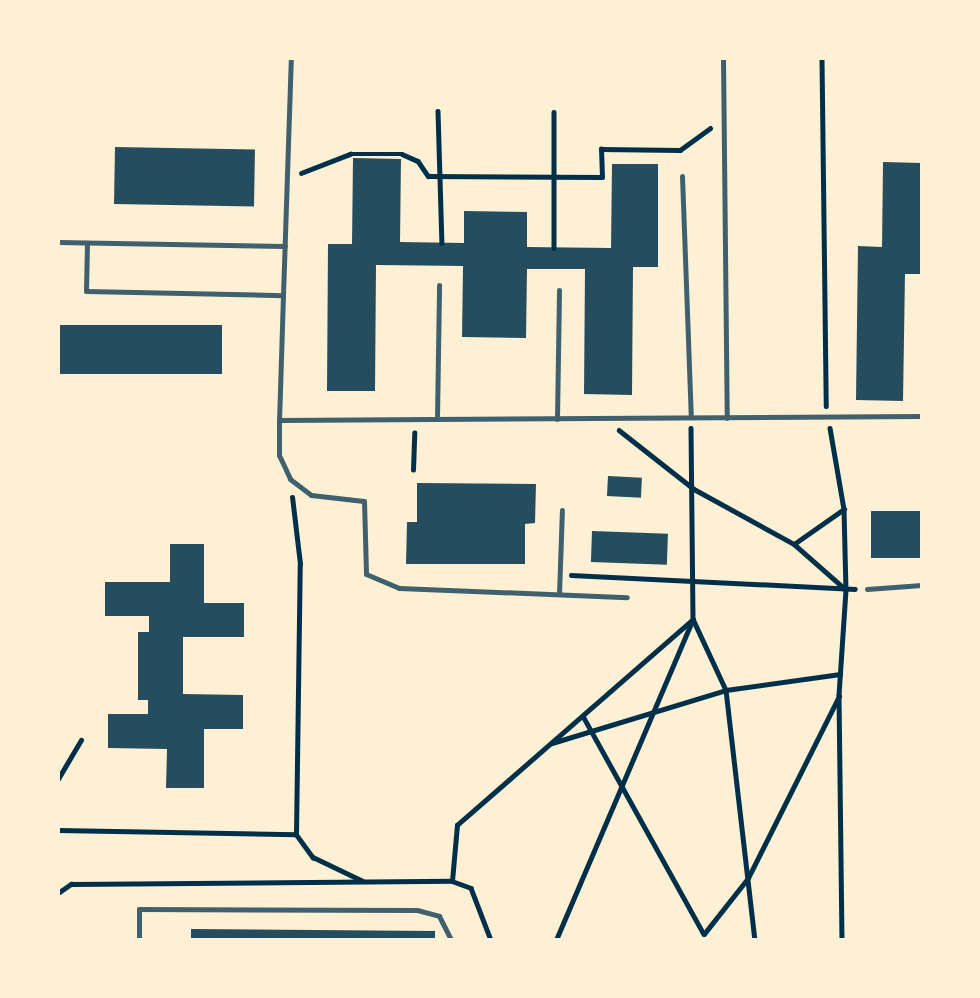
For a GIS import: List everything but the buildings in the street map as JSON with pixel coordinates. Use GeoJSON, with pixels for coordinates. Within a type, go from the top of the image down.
{"type":"FeatureCollection","features":[{"type":"Feature","properties":{"kind":"lane"},"geometry":{"type":"LineString","coordinates":[[290,58],[279,420],[279,455],[290,479],[311,495],[364,501],[366,574],[399,588],[627,597]]}},
{"type":"Feature","properties":{"kind":"lane"},"geometry":{"type":"LineString","coordinates":[[723,58],[727,418]]}},
{"type":"Feature","properties":{"kind":"lane"},"geometry":{"type":"LineString","coordinates":[[682,176],[691,416]]}},
{"type":"Feature","properties":{"kind":"lane"},"geometry":{"type":"LineString","coordinates":[[58,242],[285,246]]}},
{"type":"Feature","properties":{"kind":"lane"},"geometry":{"type":"LineString","coordinates":[[87,243],[86,292],[283,295]]}},
{"type":"Feature","properties":{"kind":"lane"},"geometry":{"type":"LineString","coordinates":[[437,418],[439,285]]}},
{"type":"Feature","properties":{"kind":"lane"},"geometry":{"type":"LineString","coordinates":[[557,419],[559,290]]}},
{"type":"Feature","properties":{"kind":"lane"},"geometry":{"type":"LineString","coordinates":[[279,420],[605,420],[691,416],[829,421],[922,416]]}},
{"type":"Feature","properties":{"kind":"lane"},"geometry":{"type":"LineString","coordinates":[[559,594],[562,510]]}},
{"type":"Feature","properties":{"kind":"lane"},"geometry":{"type":"LineString","coordinates":[[867,589],[922,585]]}},
{"type":"Feature","properties":{"kind":"lane"},"geometry":{"type":"LineString","coordinates":[[139,940],[139,909],[418,910],[439,916],[451,940]]}},
{"type":"Feature","properties":{"kind":"path"},"geometry":{"type":"LineString","coordinates":[[822,58],[829,421],[844,509],[846,590],[839,695],[844,940]]}},
{"type":"Feature","properties":{"kind":"path"},"geometry":{"type":"LineString","coordinates":[[439,111],[442,243]]}},
{"type":"Feature","properties":{"kind":"path"},"geometry":{"type":"LineString","coordinates":[[554,113],[554,248]]}},
{"type":"Feature","properties":{"kind":"path"},"geometry":{"type":"LineString","coordinates":[[301,173],[350,154],[402,154],[418,160],[428,176],[602,177],[601,149],[680,150],[723,115]]}},
{"type":"Feature","properties":{"kind":"path"},"geometry":{"type":"LineString","coordinates":[[691,416],[694,489],[691,578],[693,619],[726,690],[755,940]]}},
{"type":"Feature","properties":{"kind":"path"},"geometry":{"type":"LineString","coordinates":[[605,420],[694,489],[794,544],[846,590]]}},
{"type":"Feature","properties":{"kind":"path"},"geometry":{"type":"LineString","coordinates":[[413,470],[414,428]]}},
{"type":"Feature","properties":{"kind":"path"},"geometry":{"type":"LineString","coordinates":[[290,479],[300,564],[296,834],[313,857],[366,882]]}},
{"type":"Feature","properties":{"kind":"path"},"geometry":{"type":"LineString","coordinates":[[794,544],[844,509]]}},
{"type":"Feature","properties":{"kind":"path"},"geometry":{"type":"LineString","coordinates":[[560,575],[691,578],[846,590]]}},
{"type":"Feature","properties":{"kind":"path"},"geometry":{"type":"LineString","coordinates":[[556,940],[693,619]]}},
{"type":"Feature","properties":{"kind":"path"},"geometry":{"type":"LineString","coordinates":[[452,881],[457,825],[693,619]]}},
{"type":"Feature","properties":{"kind":"path"},"geometry":{"type":"LineString","coordinates":[[550,744],[654,709],[726,690],[840,674]]}},
{"type":"Feature","properties":{"kind":"path"},"geometry":{"type":"LineString","coordinates":[[583,716],[704,934],[748,878],[839,695]]}},
{"type":"Feature","properties":{"kind":"path"},"geometry":{"type":"LineString","coordinates":[[58,779],[81,740]]}},
{"type":"Feature","properties":{"kind":"path"},"geometry":{"type":"LineString","coordinates":[[58,830],[296,834]]}},
{"type":"Feature","properties":{"kind":"path"},"geometry":{"type":"LineString","coordinates":[[58,893],[71,884],[452,881],[471,888],[491,940]]}}]}
